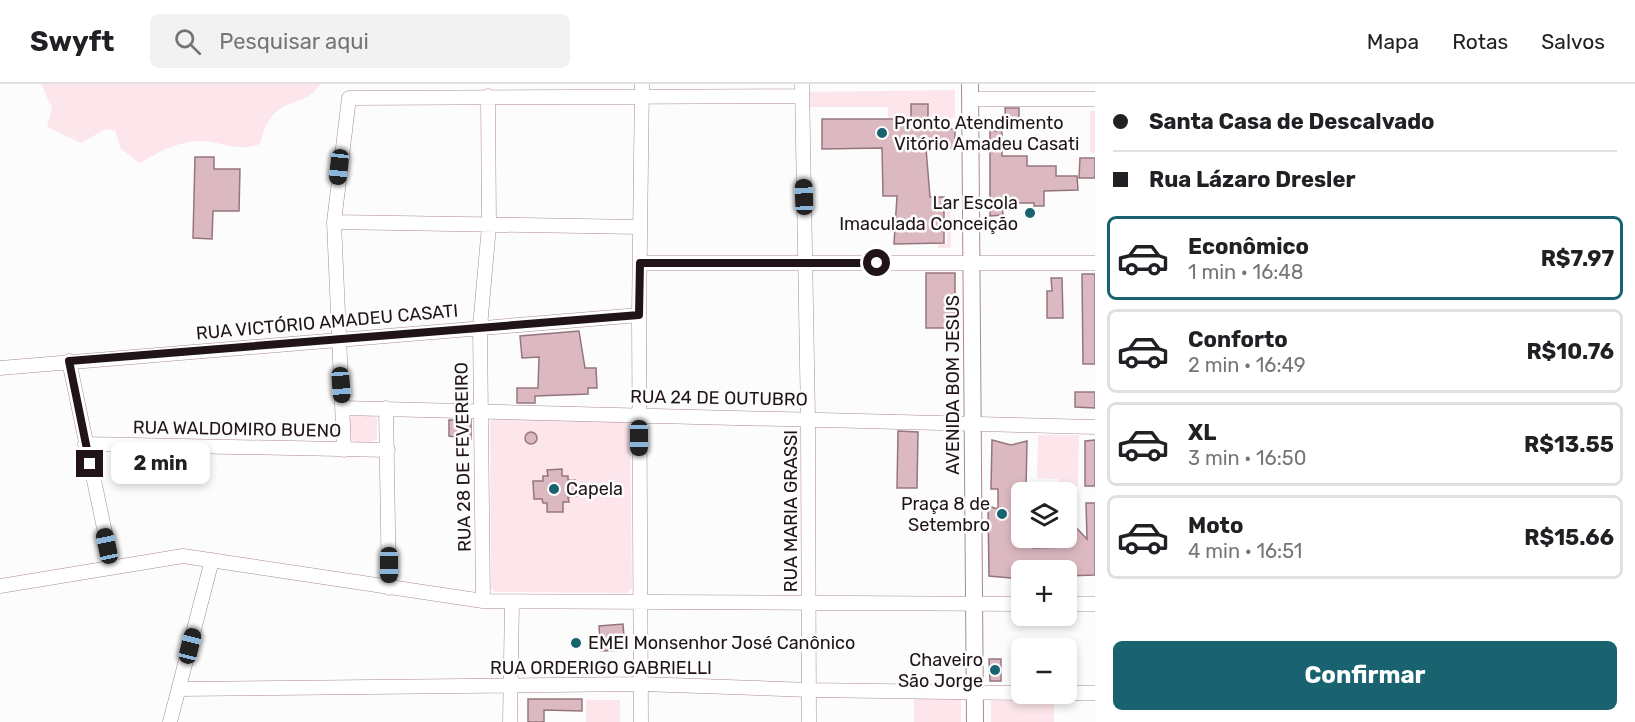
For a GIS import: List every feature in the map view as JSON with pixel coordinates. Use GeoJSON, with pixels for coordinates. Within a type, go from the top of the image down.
{"type":"FeatureCollection","features":[{"type":"Feature","properties":{"kind":"street"},"geometry":{"type":"LineString","coordinates":[[344,450],[334,222],[349,98],[642,91],[802,90]]}},
{"type":"Feature","properties":{"kind":"street","name":"RUA MARIA GRASSI"},"geometry":{"type":"LineString","coordinates":[[802,90],[808,418],[809,722]]}},
{"type":"Feature","properties":{"kind":"street"},"geometry":{"type":"LineString","coordinates":[[641,722],[639,315],[642,91]]}},
{"type":"Feature","properties":{"kind":"street"},"geometry":{"type":"LineString","coordinates":[[970,91],[1095,99]]}},
{"type":"Feature","properties":{"kind":"street","name":"AVENIDA BOM JESUS"},"geometry":{"type":"LineString","coordinates":[[970,91],[975,722]]}},
{"type":"Feature","properties":{"kind":"street","name":"RUA 28 DE FEVEREIRO"},"geometry":{"type":"LineString","coordinates":[[483,601],[480,327],[489,226],[488,96]]}},
{"type":"Feature","properties":{"kind":"street"},"geometry":{"type":"LineString","coordinates":[[334,222],[640,227]]}},
{"type":"Feature","properties":{"kind":"street"},"geometry":{"type":"LineString","coordinates":[[640,263],[1095,263]]}},
{"type":"Feature","properties":{"kind":"street","name":"RUA VICTÓRIO AMADEU CASATI"},"geometry":{"type":"LineString","coordinates":[[0,368],[639,315]]}},
{"type":"Feature","properties":{"kind":"street"},"geometry":{"type":"LineString","coordinates":[[69,361],[112,566]]}},
{"type":"Feature","properties":{"kind":"street","name":"RUA 24 DE OUTUBRO"},"geometry":{"type":"LineString","coordinates":[[343,408],[1095,427]]}},
{"type":"Feature","properties":{"kind":"street"},"geometry":{"type":"LineString","coordinates":[[386,408],[389,588]]}},
{"type":"Feature","properties":{"kind":"street","name":"RUA WALDOMIRO BUENO"},"geometry":{"type":"LineString","coordinates":[[85,444],[388,450]]}},
{"type":"Feature","properties":{"kind":"street"},"geometry":{"type":"LineString","coordinates":[[0,586],[183,556],[483,601],[1011,604]]}},
{"type":"Feature","properties":{"kind":"street"},"geometry":{"type":"LineString","coordinates":[[170,722],[212,560]]}},
{"type":"Feature","properties":{"kind":"street"},"geometry":{"type":"LineString","coordinates":[[510,722],[512,602]]}},
{"type":"Feature","properties":{"kind":"street"},"geometry":{"type":"LineString","coordinates":[[1077,604],[1095,604]]}},
{"type":"Feature","properties":{"kind":"street","name":"RUA ORDERIGO GABRIELLI"},"geometry":{"type":"LineString","coordinates":[[179,689],[641,684],[810,690],[1011,693]]}},
{"type":"Feature","properties":{"kind":"street"},"geometry":{"type":"LineString","coordinates":[[1077,693],[1095,693]]}},
{"type":"Feature","properties":{"kind":"shaded area"},"geometry":{"type":"Polygon","coordinates":[[[41,84],[320,84],[313,93],[280,109],[272,116],[260,144],[243,147],[208,141],[183,143],[140,163],[121,149],[115,131],[106,129],[81,143],[47,127],[52,108],[41,84]]]}},
{"type":"Feature","properties":{"kind":"shaded area"},"geometry":{"type":"Polygon","coordinates":[[[955,90],[955,118],[888,118],[888,107],[810,107],[810,92],[955,90]]]}},
{"type":"Feature","properties":{"kind":"shaded area"},"geometry":{"type":"Polygon","coordinates":[[[1090,111],[1095,111],[1095,153],[1090,152],[1090,111]]]}},
{"type":"Feature","properties":{"kind":"shaded area"},"geometry":{"type":"Polygon","coordinates":[[[946,197],[950,197],[951,248],[938,248],[938,244],[947,244],[946,197]]]}},
{"type":"Feature","properties":{"kind":"shaded area"},"geometry":{"type":"Polygon","coordinates":[[[352,416],[373,416],[377,419],[377,439],[356,442],[350,439],[349,420],[352,416]]]}},
{"type":"Feature","properties":{"kind":"shaded area"},"geometry":{"type":"Polygon","coordinates":[[[494,419],[625,421],[630,425],[632,588],[627,593],[495,592],[491,588],[490,421],[494,419]]]}},
{"type":"Feature","properties":{"kind":"shaded area"},"geometry":{"type":"Polygon","coordinates":[[[1038,435],[1079,435],[1078,486],[1077,482],[1037,478],[1038,435]]]}},
{"type":"Feature","properties":{"kind":"shaded area"},"geometry":{"type":"Polygon","coordinates":[[[914,698],[961,698],[961,722],[914,722],[914,698]]]}},
{"type":"Feature","properties":{"kind":"shaded area"},"geometry":{"type":"Polygon","coordinates":[[[586,700],[620,700],[620,722],[586,722],[586,700]]]}},
{"type":"Feature","properties":{"kind":"shaded area"},"geometry":{"type":"Polygon","coordinates":[[[991,701],[1011,701],[1011,704],[1054,704],[1054,722],[991,722],[991,701]]]}},
{"type":"Feature","properties":{"kind":"building"},"geometry":{"type":"Polygon","coordinates":[[[911,104],[928,104],[928,119],[942,119],[942,129],[955,129],[955,148],[926,148],[930,197],[944,197],[944,243],[894,244],[897,196],[883,196],[882,148],[822,149],[822,119],[911,119],[911,104]]]}},
{"type":"Feature","properties":{"kind":"building"},"geometry":{"type":"Polygon","coordinates":[[[1005,108],[1019,108],[1019,128],[1006,129],[1005,108]]]}},
{"type":"Feature","properties":{"kind":"building"},"geometry":{"type":"Polygon","coordinates":[[[990,131],[1002,131],[1002,156],[1027,156],[1027,166],[1056,166],[1056,176],[1077,176],[1078,190],[1044,191],[1044,206],[1034,206],[1034,203],[1002,203],[1003,215],[990,216],[990,131]]]}},
{"type":"Feature","properties":{"kind":"building"},"geometry":{"type":"Polygon","coordinates":[[[195,157],[214,157],[214,169],[240,169],[239,211],[213,211],[212,239],[193,238],[195,157]]]}},
{"type":"Feature","properties":{"kind":"building"},"geometry":{"type":"Polygon","coordinates":[[[1080,158],[1095,158],[1095,178],[1079,178],[1080,158]]]}},
{"type":"Feature","properties":{"kind":"building"},"geometry":{"type":"Polygon","coordinates":[[[926,273],[955,273],[955,328],[926,328],[926,273]]]}},
{"type":"Feature","properties":{"kind":"building"},"geometry":{"type":"Polygon","coordinates":[[[1082,274],[1095,274],[1095,364],[1083,364],[1082,274]]]}},
{"type":"Feature","properties":{"kind":"building"},"geometry":{"type":"Polygon","coordinates":[[[1051,278],[1062,278],[1063,318],[1047,318],[1047,291],[1052,291],[1051,278]]]}},
{"type":"Feature","properties":{"kind":"building"},"geometry":{"type":"Polygon","coordinates":[[[579,331],[585,368],[596,368],[597,388],[588,388],[588,394],[535,396],[535,403],[517,403],[517,388],[538,388],[539,357],[522,358],[520,336],[579,331]]]}},
{"type":"Feature","properties":{"kind":"building"},"geometry":{"type":"Polygon","coordinates":[[[1075,392],[1095,392],[1095,408],[1075,407],[1075,392]]]}},
{"type":"Feature","properties":{"kind":"building"},"geometry":{"type":"Polygon","coordinates":[[[449,420],[471,420],[471,439],[449,436],[449,420]]]}},
{"type":"Feature","properties":{"kind":"building"},"geometry":{"type":"Polygon","coordinates":[[[898,431],[918,432],[917,488],[897,488],[898,431]]]}},
{"type":"Feature","properties":{"kind":"building"},"geometry":{"type":"Polygon","coordinates":[[[533,432],[537,438],[533,444],[529,444],[525,436],[533,432]]]}},
{"type":"Feature","properties":{"kind":"building"},"geometry":{"type":"Polygon","coordinates":[[[992,440],[1011,445],[1027,441],[1026,482],[1011,482],[1011,548],[1077,548],[1077,529],[1087,539],[1086,503],[1095,503],[1095,575],[1077,576],[1077,560],[1011,560],[1011,578],[989,576],[988,506],[998,509],[998,489],[991,489],[992,440]]]}},
{"type":"Feature","properties":{"kind":"building"},"geometry":{"type":"Polygon","coordinates":[[[1095,440],[1095,486],[1085,486],[1085,441],[1095,440]]]}},
{"type":"Feature","properties":{"kind":"building","name":"Capela"},"geometry":{"type":"Polygon","coordinates":[[[562,469],[562,476],[568,476],[568,480],[575,480],[576,496],[568,497],[569,502],[563,502],[563,512],[547,512],[547,503],[543,503],[542,499],[534,499],[533,481],[543,481],[543,476],[548,476],[547,470],[562,469]]]}},
{"type":"Feature","properties":{"kind":"building"},"geometry":{"type":"Polygon","coordinates":[[[623,624],[625,650],[601,651],[599,626],[623,624]]]}},
{"type":"Feature","properties":{"kind":"building","name":"Chaveiro São Jorge"},"geometry":{"type":"Polygon","coordinates":[[[989,659],[1001,659],[1001,681],[990,681],[989,659]]]}},
{"type":"Feature","properties":{"kind":"building"},"geometry":{"type":"Polygon","coordinates":[[[528,699],[582,699],[582,711],[544,710],[544,722],[528,722],[528,699]]]}},
{"type":"Feature","properties":{"kind":"place","name":"Pronto Atendimento Vitório Amadeu Casati"},"geometry":{"type":"Point","coordinates":[882,133]}},
{"type":"Feature","properties":{"kind":"place","name":"Lar Escola Imaculada Conceição"},"geometry":{"type":"Point","coordinates":[1030,213]}},
{"type":"Feature","properties":{"kind":"place","name":"Capela"},"geometry":{"type":"Point","coordinates":[554,489]}},
{"type":"Feature","properties":{"kind":"place","name":"Praça 8 de Setembro"},"geometry":{"type":"Point","coordinates":[1002,514]}},
{"type":"Feature","properties":{"kind":"place","name":"EMEI Monsenhor José Canônico"},"geometry":{"type":"Point","coordinates":[576,643]}},
{"type":"Feature","properties":{"kind":"place","name":"Chaveiro São Jorge"},"geometry":{"type":"Point","coordinates":[995,670]}},
{"type":"Feature","properties":{"kind":"route"},"geometry":{"type":"LineString","coordinates":[[90,464],[69,361],[639,315],[640,263],[877,263]]}}]}
